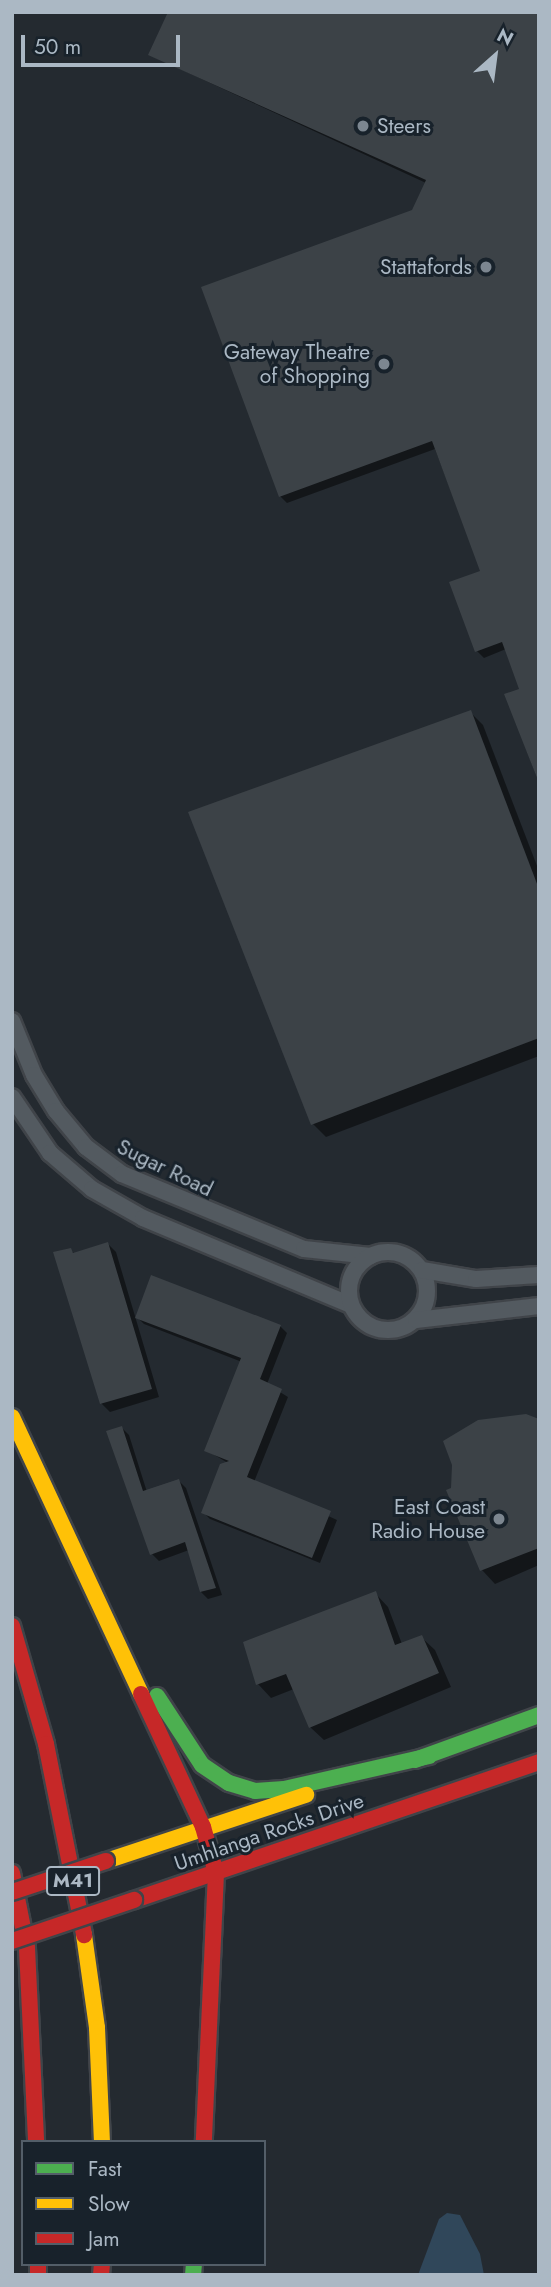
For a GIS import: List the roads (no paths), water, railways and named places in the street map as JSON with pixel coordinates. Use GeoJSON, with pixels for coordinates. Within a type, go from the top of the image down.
{"type":"FeatureCollection","features":[{"type":"Feature","properties":{"kind":"main road"},"geometry":{"type":"LineString","coordinates":[[12,1417],[204,1827],[216,1873],[204,2140]]}},
{"type":"Feature","properties":{"kind":"main road"},"geometry":{"type":"LineString","coordinates":[[102,1610],[193,1754],[229,1783],[255,1791],[284,1789],[429,1756]]}},
{"type":"Feature","properties":{"kind":"main road","name":"M41"},"geometry":{"type":"LineString","coordinates":[[12,1626],[46,1744],[86,1943],[97,2028],[102,2140]]}},
{"type":"Feature","properties":{"kind":"main road","name":"Umhlanga Rocks Drive"},"geometry":{"type":"LineString","coordinates":[[12,1892],[204,1827],[429,1756],[539,1714]]}},
{"type":"Feature","properties":{"kind":"main road","name":"Umhlanga Rocks Drive"},"geometry":{"type":"LineString","coordinates":[[12,1941],[539,1762]]}},
{"type":"Feature","properties":{"kind":"main road","name":"M41"},"geometry":{"type":"LineString","coordinates":[[12,1873],[27,1948],[36,2140]]}},
{"type":"Feature","properties":{"kind":"street","name":"Sugar Road"},"geometry":{"type":"LineString","coordinates":[[12,1021],[34,1075],[56,1111],[86,1147],[122,1174],[304,1249],[371,1256]]}},
{"type":"Feature","properties":{"kind":"street"},"geometry":{"type":"LineString","coordinates":[[12,1097],[50,1153],[100,1194],[143,1218],[351,1305]]}},
{"type":"Feature","properties":{"kind":"street"},"geometry":{"type":"LineString","coordinates":[[539,1275],[486,1279],[422,1270],[401,1254],[371,1256],[351,1276],[351,1305],[360,1319],[378,1329],[398,1330],[416,1320],[539,1306]]}},
{"type":"Feature","properties":{"kind":"street"},"geometry":{"type":"LineString","coordinates":[[416,1320],[428,1296],[422,1270]]}},
{"type":"Feature","properties":{"kind":"water"},"geometry":{"type":"Polygon","coordinates":[[[447,2213],[460,2215],[480,2254],[484,2275],[418,2275],[439,2219],[447,2213]]]}},
{"type":"Feature","properties":{"kind":"place","name":"Steers"},"geometry":{"type":"Point","coordinates":[363,126]}},
{"type":"Feature","properties":{"kind":"place","name":"Stattafords"},"geometry":{"type":"Point","coordinates":[486,267]}},
{"type":"Feature","properties":{"kind":"place","name":"Gateway Theatre of Shopping"},"geometry":{"type":"Point","coordinates":[384,364]}},
{"type":"Feature","properties":{"kind":"place","name":"East Coast Radio House"},"geometry":{"type":"Point","coordinates":[499,1519]}}]}
